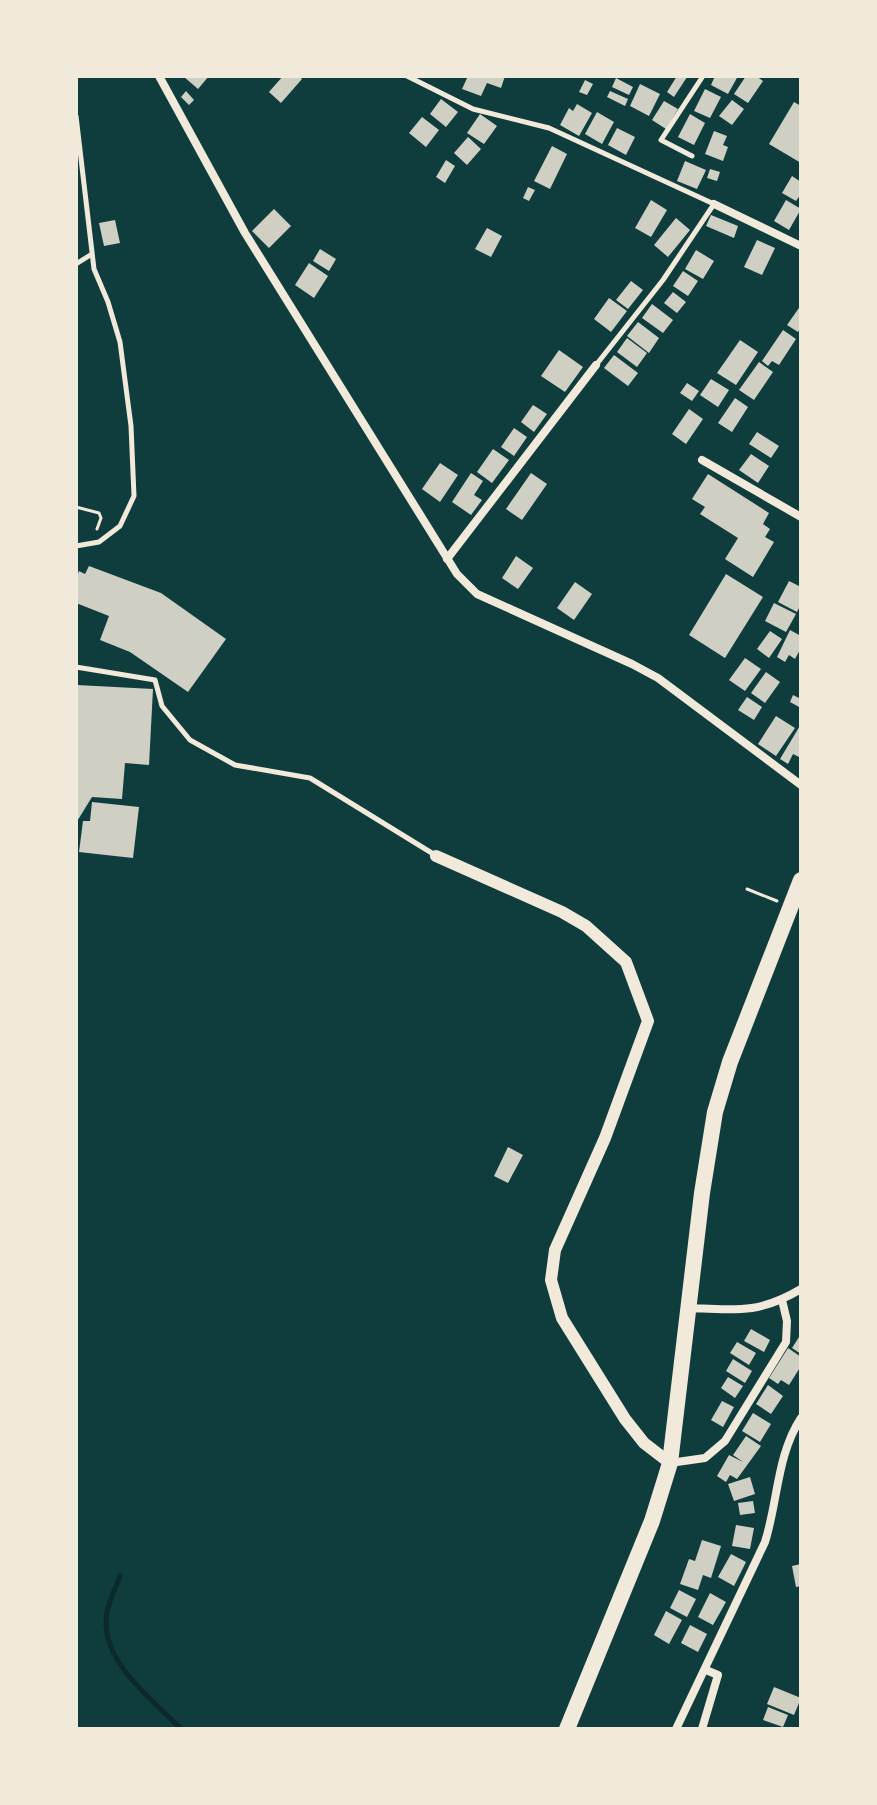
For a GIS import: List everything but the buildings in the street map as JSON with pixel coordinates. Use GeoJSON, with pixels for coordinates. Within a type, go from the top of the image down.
{"type":"FeatureCollection","features":[{"type":"Feature","properties":{"kind":"highway"},"geometry":{"type":"LineString","coordinates":[[567,1729],[652,1521],[670,1463],[707,1155],[715,1112],[730,1062],[801,880]]}},
{"type":"Feature","properties":{"kind":"street"},"geometry":{"type":"LineString","coordinates":[[159,76],[245,233],[457,574],[477,594],[658,678],[801,785]]}},
{"type":"Feature","properties":{"kind":"street"},"geometry":{"type":"LineString","coordinates":[[714,204],[801,246]]}},
{"type":"Feature","properties":{"kind":"street"},"geometry":{"type":"LineString","coordinates":[[447,559],[596,365]]}},
{"type":"Feature","properties":{"kind":"street"},"geometry":{"type":"LineString","coordinates":[[702,460],[801,517]]}},
{"type":"Feature","properties":{"kind":"street"},"geometry":{"type":"LineString","coordinates":[[436,856],[586,926],[626,962],[648,1021],[605,1138],[555,1250],[551,1280],[562,1318],[625,1419],[644,1443],[670,1463],[705,1458],[725,1441],[786,1342],[787,1321],[782,1300]]}},
{"type":"Feature","properties":{"kind":"street"},"geometry":{"type":"LineString","coordinates":[[689,1308],[759,1308],[801,1289]]}},
{"type":"Feature","properties":{"kind":"street"},"geometry":{"type":"LineString","coordinates":[[676,1729],[765,1542],[774,1512],[782,1461],[790,1434],[801,1418]]}},
{"type":"Feature","properties":{"kind":"street"},"geometry":{"type":"LineString","coordinates":[[702,1729],[718,1675],[706,1670]]}},
{"type":"Feature","properties":{"kind":"lane"},"geometry":{"type":"LineString","coordinates":[[407,76],[473,109],[549,128],[714,204],[663,280],[596,365]]}},
{"type":"Feature","properties":{"kind":"lane"},"geometry":{"type":"LineString","coordinates":[[692,156],[661,140],[703,76]]}},
{"type":"Feature","properties":{"kind":"lane"},"geometry":{"type":"LineString","coordinates":[[76,116],[94,269],[120,342],[131,426],[134,496],[120,526],[99,542],[76,546]]}},
{"type":"Feature","properties":{"kind":"lane"},"geometry":{"type":"LineString","coordinates":[[76,264],[92,254]]}},
{"type":"Feature","properties":{"kind":"lane"},"geometry":{"type":"LineString","coordinates":[[76,667],[155,680],[162,706],[190,740],[235,765],[310,778],[436,856]]}},
{"type":"Feature","properties":{"kind":"path"},"geometry":{"type":"LineString","coordinates":[[76,507],[99,513],[100,525],[96,531]]}},
{"type":"Feature","properties":{"kind":"path"},"geometry":{"type":"LineString","coordinates":[[747,889],[788,905]]}},
{"type":"Feature","properties":{"kind":"waterway"},"geometry":{"type":"LineString","coordinates":[[120,1576],[107,1612],[106,1630],[111,1646],[129,1677],[181,1729]]}}]}
